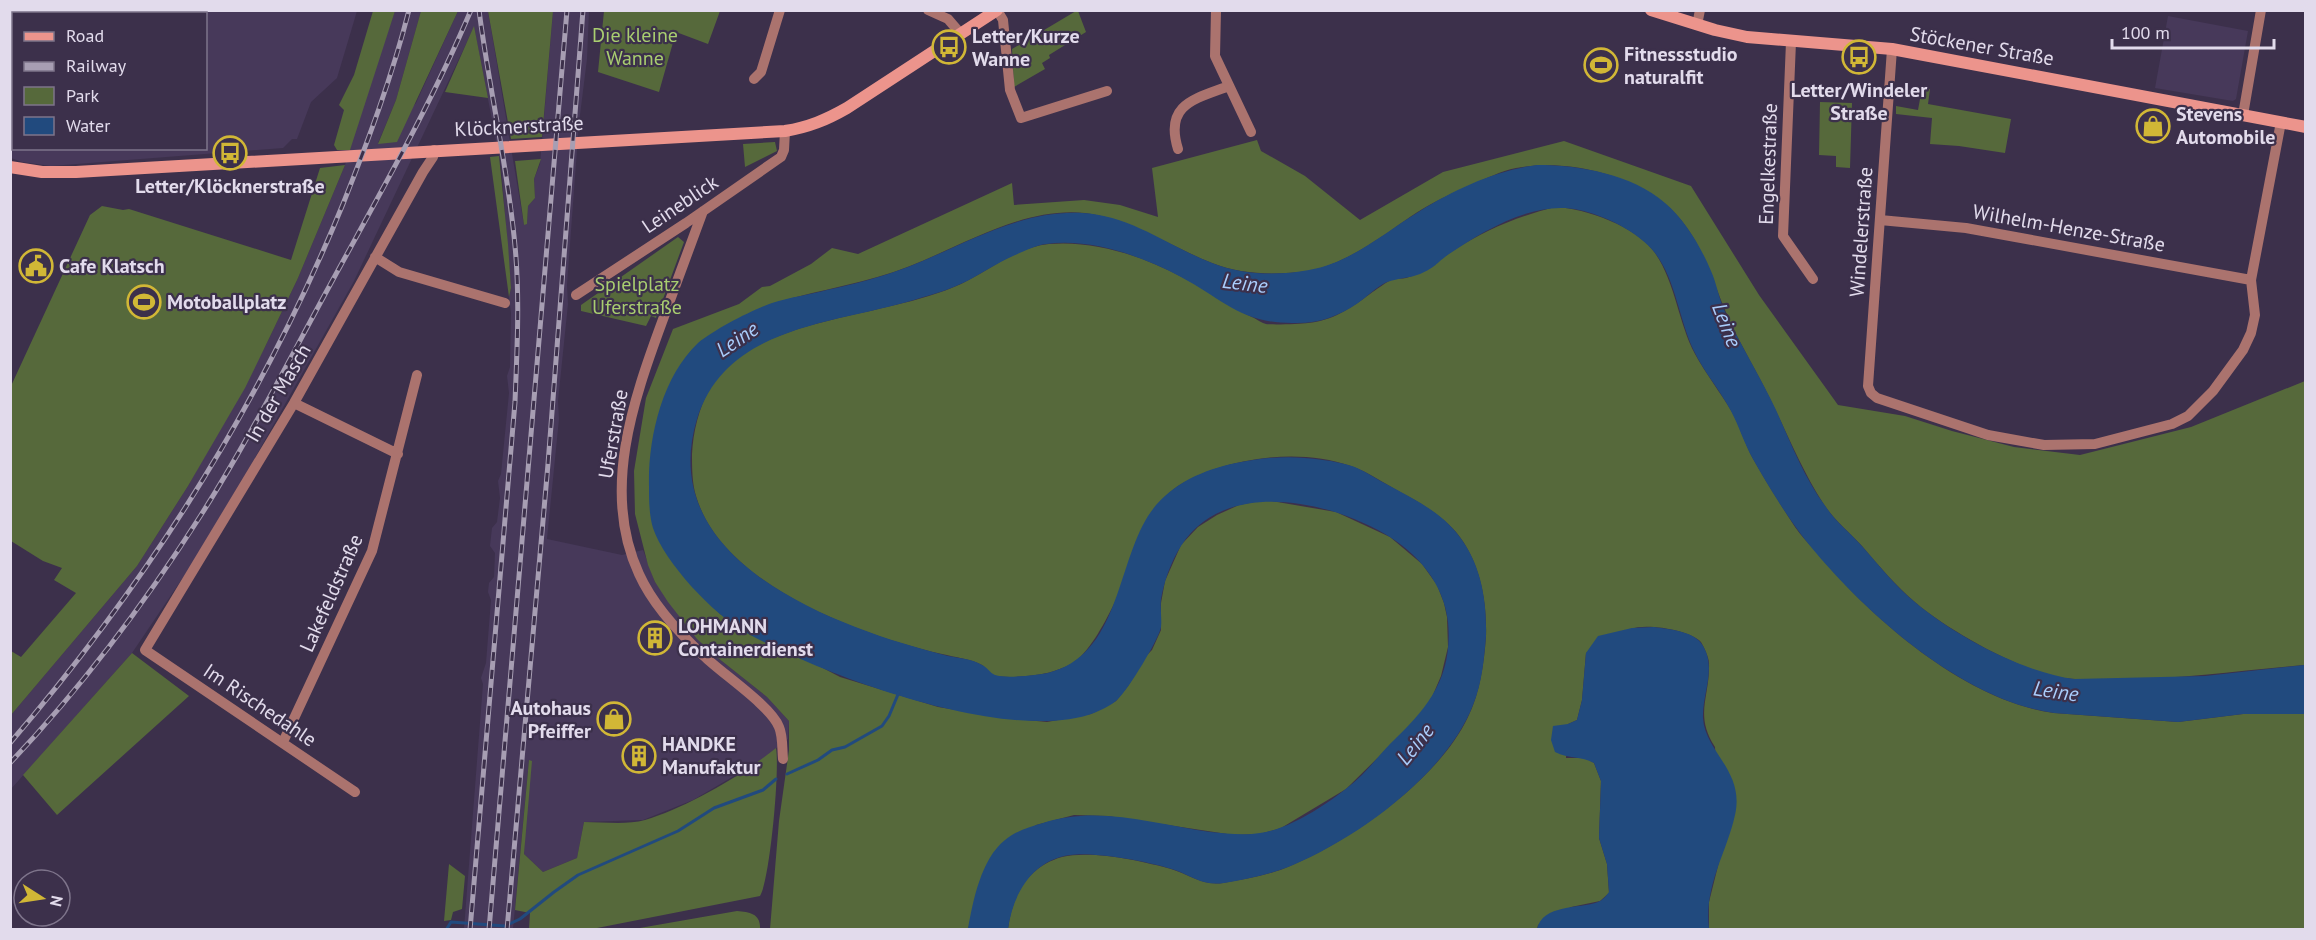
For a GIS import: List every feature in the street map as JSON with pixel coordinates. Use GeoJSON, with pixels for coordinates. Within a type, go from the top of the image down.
{"type":"FeatureCollection","features":[{"type":"Feature","properties":{"kind":"main road","name":"Klöcknerstraße"},"geometry":{"type":"LineString","coordinates":[[10,167],[42,172],[76,172],[784,131],[823,122],[997,10]]}},
{"type":"Feature","properties":{"kind":"main road","name":"Stöckener Straße"},"geometry":{"type":"LineString","coordinates":[[1651,10],[1697,25],[1747,37],[1892,50],[2306,126]]}},
{"type":"Feature","properties":{"kind":"street"},"geometry":{"type":"LineString","coordinates":[[754,79],[761,72],[780,10]]}},
{"type":"Feature","properties":{"kind":"street"},"geometry":{"type":"LineString","coordinates":[[928,10],[948,19],[960,33]]}},
{"type":"Feature","properties":{"kind":"street"},"geometry":{"type":"LineString","coordinates":[[997,10],[1003,20],[1010,90],[1021,118],[1107,91]]}},
{"type":"Feature","properties":{"kind":"street"},"geometry":{"type":"LineString","coordinates":[[1216,10],[1215,56],[1251,132]]}},
{"type":"Feature","properties":{"kind":"street"},"geometry":{"type":"LineString","coordinates":[[1697,25],[1700,10]]}},
{"type":"Feature","properties":{"kind":"street"},"geometry":{"type":"LineString","coordinates":[[2243,115],[2261,10]]}},
{"type":"Feature","properties":{"kind":"street","name":"Engelkestraße"},"geometry":{"type":"LineString","coordinates":[[1791,42],[1783,236],[1813,279]]}},
{"type":"Feature","properties":{"kind":"street","name":"Windelerstraße"},"geometry":{"type":"LineString","coordinates":[[1892,50],[1868,386],[1877,398],[1988,435],[2044,445],[2095,444],[2172,424],[2188,416],[2201,405],[2243,350],[2251,333],[2255,315],[2251,280]]}},
{"type":"Feature","properties":{"kind":"street"},"geometry":{"type":"LineString","coordinates":[[1178,150],[1173,132],[1184,107],[1191,101],[1230,86]]}},
{"type":"Feature","properties":{"kind":"street"},"geometry":{"type":"LineString","coordinates":[[2251,280],[2281,122]]}},
{"type":"Feature","properties":{"kind":"street","name":"Leineblick"},"geometry":{"type":"LineString","coordinates":[[576,295],[781,157],[784,150],[784,131]]}},
{"type":"Feature","properties":{"kind":"street","name":"In der Masch"},"geometry":{"type":"LineString","coordinates":[[145,650],[294,403],[433,157],[434,150]]}},
{"type":"Feature","properties":{"kind":"street","name":"Uferstraße"},"geometry":{"type":"LineString","coordinates":[[703,211],[636,393],[622,470],[622,506],[635,563],[649,592],[701,654],[744,689],[771,716],[779,726],[783,759]]}},
{"type":"Feature","properties":{"kind":"street","name":"Wilhelm-Henze-Straße"},"geometry":{"type":"LineString","coordinates":[[1880,220],[1966,228],[2251,280]]}},
{"type":"Feature","properties":{"kind":"street"},"geometry":{"type":"LineString","coordinates":[[375,257],[399,272],[505,303]]}},
{"type":"Feature","properties":{"kind":"street","name":"Lakefeldstraße"},"geometry":{"type":"LineString","coordinates":[[283,742],[372,551],[417,375]]}},
{"type":"Feature","properties":{"kind":"street"},"geometry":{"type":"LineString","coordinates":[[294,403],[398,453]]}},
{"type":"Feature","properties":{"kind":"street","name":"Im Rischedahle"},"geometry":{"type":"LineString","coordinates":[[145,650],[355,792]]}},
{"type":"Feature","properties":{"kind":"shaded area"},"geometry":{"type":"Polygon","coordinates":[[[357,11],[337,78],[311,102],[297,139],[292,139],[283,148],[51,166],[11,158],[10,90],[12,85],[12,150],[207,150],[207,12],[42,12],[357,11]]]}},
{"type":"Feature","properties":{"kind":"shaded area"},"geometry":{"type":"Polygon","coordinates":[[[395,11],[421,11],[396,100],[378,143],[416,103],[458,11],[488,11],[524,225],[527,223],[528,206],[535,198],[534,179],[540,164],[553,11],[589,11],[587,59],[579,123],[567,285],[568,304],[558,401],[559,419],[547,539],[622,555],[643,550],[655,582],[698,639],[767,697],[789,721],[788,739],[763,759],[693,800],[643,820],[584,822],[577,858],[543,872],[524,854],[529,760],[513,929],[464,929],[483,684],[481,678],[486,663],[491,600],[488,592],[489,583],[494,577],[495,553],[490,546],[492,528],[497,522],[500,498],[498,481],[501,474],[509,393],[507,376],[510,367],[511,313],[501,166],[474,27],[354,281],[252,463],[190,567],[132,653],[11,789],[11,715],[137,566],[188,486],[264,349],[298,278],[345,165],[365,97],[395,11]]]}},
{"type":"Feature","properties":{"kind":"shaded area"},"geometry":{"type":"Polygon","coordinates":[[[2168,16],[2248,31],[2236,99],[2233,101],[2155,88],[2168,16]]]}},
{"type":"Feature","properties":{"kind":"green space","name":"Die kleine Wanne"},"geometry":{"type":"Polygon","coordinates":[[[604,10],[720,11],[708,44],[676,32],[659,92],[598,72],[604,10]]]}},
{"type":"Feature","properties":{"kind":"green space"},"geometry":{"type":"Polygon","coordinates":[[[373,11],[395,11],[350,150],[337,150],[334,145],[344,110],[339,105],[354,75],[373,11]]]}},
{"type":"Feature","properties":{"kind":"green space"},"geometry":{"type":"Polygon","coordinates":[[[421,11],[458,11],[397,142],[378,144],[396,100],[421,11]]]}},
{"type":"Feature","properties":{"kind":"green space"},"geometry":{"type":"Polygon","coordinates":[[[488,11],[553,11],[542,137],[511,139],[488,11]]]}},
{"type":"Feature","properties":{"kind":"green space"},"geometry":{"type":"Polygon","coordinates":[[[1078,11],[1086,32],[1049,55],[1050,58],[1042,63],[1045,69],[1014,87],[1012,49],[1078,11]]]}},
{"type":"Feature","properties":{"kind":"green space"},"geometry":{"type":"Polygon","coordinates":[[[474,26],[488,98],[445,92],[474,26]]]}},
{"type":"Feature","properties":{"kind":"green space"},"geometry":{"type":"Polygon","coordinates":[[[1922,88],[1930,89],[1928,104],[2011,119],[2005,153],[1930,144],[1932,118],[1896,114],[1896,106],[1918,110],[1922,88]]]}},
{"type":"Feature","properties":{"kind":"green space"},"geometry":{"type":"Polygon","coordinates":[[[1820,102],[1852,103],[1850,168],[1836,167],[1836,156],[1819,155],[1820,102]]]}},
{"type":"Feature","properties":{"kind":"green space"},"geometry":{"type":"Polygon","coordinates":[[[1257,140],[1261,151],[1305,176],[1360,220],[1443,172],[1564,141],[1691,186],[1759,295],[1838,405],[1905,416],[2014,447],[2080,455],[2191,427],[2305,381],[2305,665],[2167,678],[2061,678],[2000,656],[1929,613],[1895,583],[1823,503],[1734,330],[1702,254],[1681,219],[1648,192],[1617,178],[1567,166],[1550,165],[1510,169],[1455,192],[1417,212],[1348,257],[1321,268],[1284,273],[1247,272],[1223,267],[1134,227],[1102,216],[1062,213],[1039,216],[995,229],[894,272],[764,307],[715,333],[696,347],[687,356],[673,562],[720,614],[840,677],[938,707],[1047,722],[1091,714],[1116,701],[1152,650],[1161,630],[1161,603],[1165,581],[1181,545],[1198,527],[1217,515],[1239,505],[1265,500],[1336,512],[1390,537],[1422,564],[1437,585],[1447,617],[1448,647],[1441,676],[1429,704],[1415,721],[1346,789],[1281,828],[1260,834],[1234,835],[1108,816],[1074,815],[1036,825],[986,866],[968,929],[770,929],[779,821],[789,750],[789,721],[767,697],[697,639],[668,602],[655,582],[648,565],[635,514],[634,471],[646,398],[673,329],[739,304],[762,287],[770,286],[811,264],[832,248],[858,254],[1012,183],[1014,205],[1084,200],[1120,205],[1158,217],[1152,168],[1257,140]]]}},
{"type":"Feature","properties":{"kind":"green space"},"geometry":{"type":"Polygon","coordinates":[[[775,142],[777,151],[745,167],[743,144],[775,142]]]}},
{"type":"Feature","properties":{"kind":"green space"},"geometry":{"type":"Polygon","coordinates":[[[499,156],[508,244],[511,288],[509,297],[490,157],[499,156]]]}},
{"type":"Feature","properties":{"kind":"green space"},"geometry":{"type":"Polygon","coordinates":[[[541,159],[534,179],[535,198],[528,206],[527,224],[524,225],[515,161],[541,159]]]}},
{"type":"Feature","properties":{"kind":"green space"},"geometry":{"type":"Polygon","coordinates":[[[345,165],[298,278],[245,388],[188,486],[137,566],[11,715],[11,651],[21,657],[76,593],[54,580],[62,568],[43,561],[11,541],[11,386],[90,215],[102,206],[129,209],[291,260],[320,168],[345,165]]]}},
{"type":"Feature","properties":{"kind":"green space"},"geometry":{"type":"Polygon","coordinates":[[[1555,207],[1596,215],[1624,227],[1655,253],[1668,277],[1695,354],[1732,412],[1752,457],[1795,527],[1866,605],[1924,654],[1955,675],[1988,692],[2021,705],[2054,713],[2178,722],[2243,714],[2305,714],[2305,929],[1709,929],[1709,902],[1720,858],[1715,747],[1705,725],[1704,715],[1709,661],[1701,642],[1688,634],[1668,629],[1638,627],[1625,631],[1586,653],[1582,700],[1577,720],[1568,724],[1566,758],[1585,758],[1594,763],[1601,781],[1599,838],[1607,864],[1609,893],[1600,901],[1571,907],[1538,925],[1537,930],[1008,929],[1013,905],[1023,884],[1039,868],[1062,857],[1088,855],[1117,857],[1171,869],[1209,883],[1223,883],[1266,874],[1314,855],[1366,824],[1415,785],[1437,763],[1455,740],[1472,708],[1483,667],[1486,636],[1483,595],[1476,568],[1464,543],[1444,520],[1416,500],[1351,466],[1317,458],[1300,457],[1266,458],[1232,464],[1196,476],[1172,490],[1163,499],[1115,602],[1095,639],[1084,653],[1073,663],[1050,672],[1004,677],[993,675],[973,661],[873,634],[798,601],[764,580],[734,556],[711,528],[696,496],[692,454],[695,428],[700,411],[710,388],[725,369],[744,353],[793,331],[912,301],[945,290],[1037,246],[1066,243],[1118,251],[1167,269],[1264,324],[1304,323],[1325,320],[1341,313],[1391,280],[1419,273],[1490,230],[1515,219],[1555,207]]]}},
{"type":"Feature","properties":{"kind":"green space","name":"Spielplatz Uferstraße"},"geometry":{"type":"Polygon","coordinates":[[[678,237],[684,242],[656,318],[651,316],[646,326],[581,311],[581,305],[678,237]]]}},
{"type":"Feature","properties":{"kind":"green space"},"geometry":{"type":"Polygon","coordinates":[[[132,653],[189,696],[57,815],[23,775],[132,653]]]}},
{"type":"Feature","properties":{"kind":"green space"},"geometry":{"type":"Polygon","coordinates":[[[776,748],[777,777],[773,824],[764,886],[760,896],[592,929],[529,929],[530,913],[515,910],[529,760],[532,761],[524,854],[543,872],[577,858],[584,822],[631,822],[661,815],[714,790],[776,748]]]}},
{"type":"Feature","properties":{"kind":"green space"},"geometry":{"type":"Polygon","coordinates":[[[449,864],[465,876],[462,909],[453,912],[451,920],[444,921],[449,864]]]}},
{"type":"Feature","properties":{"kind":"green space"},"geometry":{"type":"Polygon","coordinates":[[[737,911],[757,917],[760,929],[634,929],[737,911]]]}},
{"type":"Feature","properties":{"kind":"water","name":"Leine"},"geometry":{"type":"Polygon","coordinates":[[[1537,165],[1587,169],[1621,178],[1652,193],[1679,217],[1692,234],[1702,253],[1713,276],[1726,314],[1818,496],[1834,517],[1908,596],[1950,628],[2013,661],[2074,679],[2205,676],[2305,665],[2305,714],[2243,714],[2178,722],[2054,713],[2018,705],[1983,690],[1947,670],[1880,619],[1823,561],[1800,533],[1758,468],[1731,411],[1694,351],[1668,275],[1655,253],[1631,231],[1610,220],[1589,212],[1562,208],[1545,209],[1511,219],[1463,245],[1425,272],[1387,282],[1335,316],[1301,323],[1274,322],[1246,315],[1166,269],[1116,250],[1081,244],[1042,245],[1007,259],[949,289],[820,323],[788,333],[759,346],[733,364],[712,388],[697,419],[691,470],[703,513],[729,551],[766,582],[810,607],[858,628],[905,644],[974,661],[993,674],[1006,677],[1048,673],[1071,663],[1089,648],[1113,607],[1137,537],[1148,516],[1156,505],[1176,487],[1211,470],[1236,463],[1279,457],[1349,465],[1417,501],[1444,520],[1467,547],[1484,596],[1486,636],[1481,680],[1473,705],[1460,731],[1443,755],[1422,779],[1398,800],[1372,820],[1319,853],[1268,874],[1217,884],[1138,861],[1108,856],[1070,855],[1057,858],[1035,871],[1014,903],[1008,929],[968,929],[979,881],[990,858],[1005,840],[1023,830],[1064,818],[1105,816],[1210,832],[1259,833],[1278,829],[1303,817],[1342,792],[1362,775],[1416,718],[1426,704],[1442,676],[1449,642],[1445,608],[1435,582],[1408,550],[1385,534],[1335,512],[1306,505],[1277,502],[1249,503],[1223,511],[1200,525],[1177,552],[1162,592],[1159,633],[1129,686],[1118,699],[1094,713],[1058,720],[1014,720],[966,713],[867,685],[820,667],[745,632],[705,601],[668,556],[653,528],[649,496],[651,448],[660,409],[675,373],[698,343],[734,320],[764,306],[888,274],[1014,223],[1059,214],[1082,213],[1116,219],[1196,256],[1235,270],[1272,274],[1309,270],[1353,254],[1420,211],[1462,188],[1507,171],[1537,165]]]}},
{"type":"Feature","properties":{"kind":"water"},"geometry":{"type":"Polygon","coordinates":[[[1654,627],[1679,631],[1692,636],[1701,643],[1706,652],[1709,670],[1703,709],[1705,730],[1730,774],[1737,800],[1731,830],[1713,884],[1708,913],[1709,929],[1537,929],[1546,915],[1554,911],[1598,902],[1609,892],[1607,864],[1599,838],[1601,781],[1594,763],[1555,752],[1551,740],[1553,726],[1577,720],[1582,700],[1586,653],[1598,636],[1632,628],[1654,627]]]}},
{"type":"Feature","properties":{"kind":"waterway"},"geometry":{"type":"LineString","coordinates":[[787,774],[818,760],[832,750],[845,747],[882,726],[899,692]]}},
{"type":"Feature","properties":{"kind":"waterway"},"geometry":{"type":"LineString","coordinates":[[446,930],[451,922],[505,926],[520,919],[578,875],[678,831],[714,808],[763,790],[776,779]]}},
{"type":"Feature","properties":{"kind":"railway"},"geometry":{"type":"LineString","coordinates":[[10,743],[61,681],[155,553],[239,419],[311,277],[343,204],[379,108],[409,10]]}},
{"type":"Feature","properties":{"kind":"railway"},"geometry":{"type":"LineString","coordinates":[[10,763],[112,644],[180,548],[218,487],[404,149],[471,10]]}},
{"type":"Feature","properties":{"kind":"railway"},"geometry":{"type":"LineString","coordinates":[[470,930],[515,402],[518,324],[517,266],[512,216],[479,10]]}},
{"type":"Feature","properties":{"kind":"railway"},"geometry":{"type":"LineString","coordinates":[[489,930],[567,10]]}},
{"type":"Feature","properties":{"kind":"railway"},"geometry":{"type":"LineString","coordinates":[[507,930],[548,464],[583,10]]}},
{"type":"Feature","properties":{"kind":"place","name":"Letter/Kurze Wanne"},"geometry":{"type":"Point","coordinates":[949,47]}},
{"type":"Feature","properties":{"kind":"place","name":"Letter/Windeler Straße"},"geometry":{"type":"Point","coordinates":[1859,57]}},
{"type":"Feature","properties":{"kind":"place","name":"Fitnessstudio naturalfit"},"geometry":{"type":"Point","coordinates":[1601,65]}},
{"type":"Feature","properties":{"kind":"place","name":"Stevens Automobile"},"geometry":{"type":"Point","coordinates":[2153,126]}},
{"type":"Feature","properties":{"kind":"place","name":"Letter/Klöcknerstraße"},"geometry":{"type":"Point","coordinates":[230,153]}},
{"type":"Feature","properties":{"kind":"place","name":"Cafe Klatsch"},"geometry":{"type":"Point","coordinates":[36,266]}},
{"type":"Feature","properties":{"kind":"place","name":"Motoballplatz"},"geometry":{"type":"Point","coordinates":[144,302]}},
{"type":"Feature","properties":{"kind":"place","name":"LOHMANN Containerdienst"},"geometry":{"type":"Point","coordinates":[655,638]}},
{"type":"Feature","properties":{"kind":"place","name":"Autohaus Pfeiffer"},"geometry":{"type":"Point","coordinates":[614,719]}},
{"type":"Feature","properties":{"kind":"place","name":"HANDKE Manufaktur"},"geometry":{"type":"Point","coordinates":[639,756]}}]}
